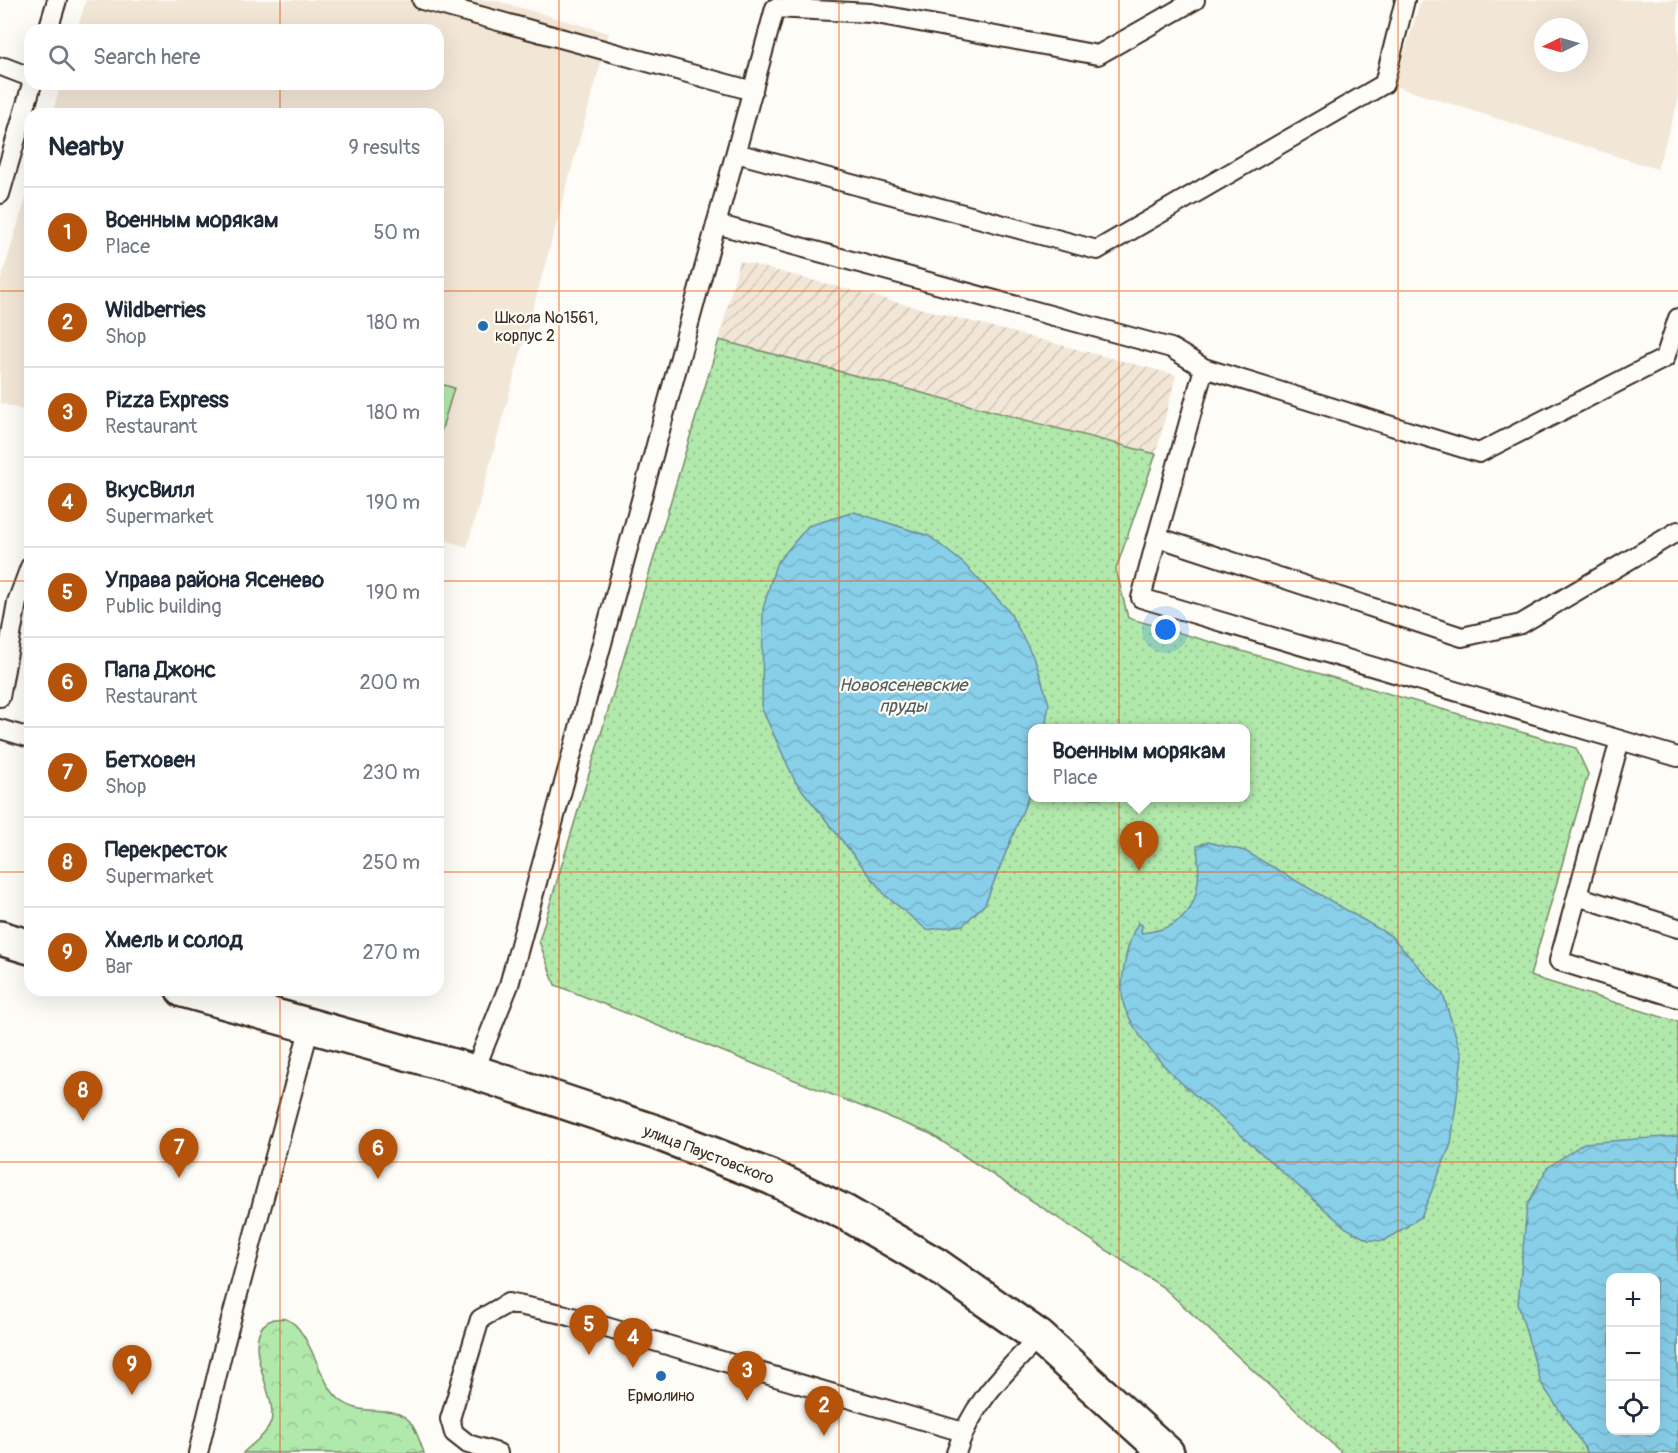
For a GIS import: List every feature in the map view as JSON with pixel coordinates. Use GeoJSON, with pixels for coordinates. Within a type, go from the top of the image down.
{"type":"FeatureCollection","features":[{"type":"Feature","properties":{"kind":"main road"},"geometry":{"type":"LineString","coordinates":[[0,938],[24,945]]}},
{"type":"Feature","properties":{"kind":"main road","name":"улица Паустовского"},"geometry":{"type":"LineString","coordinates":[[204,996],[474,1072],[658,1133],[773,1178],[846,1213],[936,1265],[1039,1337],[1167,1453]]}},
{"type":"Feature","properties":{"kind":"lane"},"geometry":{"type":"LineString","coordinates":[[50,24],[57,0]]}},
{"type":"Feature","properties":{"kind":"lane"},"geometry":{"type":"LineString","coordinates":[[422,0],[753,91]]}},
{"type":"Feature","properties":{"kind":"lane"},"geometry":{"type":"LineString","coordinates":[[474,1072],[509,986],[776,4],[871,13],[1098,56],[1195,0]]}},
{"type":"Feature","properties":{"kind":"lane"},"geometry":{"type":"LineString","coordinates":[[736,153],[1097,250],[1384,84],[1405,0]]}},
{"type":"Feature","properties":{"kind":"lane"},"geometry":{"type":"LineString","coordinates":[[4,68],[24,75]]}},
{"type":"Feature","properties":{"kind":"lane"},"geometry":{"type":"LineString","coordinates":[[25,108],[30,90]]}},
{"type":"Feature","properties":{"kind":"lane"},"geometry":{"type":"LineString","coordinates":[[0,194],[24,112]]}},
{"type":"Feature","properties":{"kind":"lane"},"geometry":{"type":"LineString","coordinates":[[717,224],[1171,348],[1204,368],[1479,453],[1665,358],[1678,318]]}},
{"type":"Feature","properties":{"kind":"lane"},"geometry":{"type":"LineString","coordinates":[[1204,368],[1141,598],[1678,757]]}},
{"type":"Feature","properties":{"kind":"lane"},"geometry":{"type":"LineString","coordinates":[[1156,537],[1462,637],[1521,624],[1678,531]]}},
{"type":"Feature","properties":{"kind":"lane"},"geometry":{"type":"LineString","coordinates":[[0,697],[18,602],[24,584]]}},
{"type":"Feature","properties":{"kind":"lane"},"geometry":{"type":"LineString","coordinates":[[0,729],[24,736]]}},
{"type":"Feature","properties":{"kind":"lane"},"geometry":{"type":"LineString","coordinates":[[1620,740],[1559,961],[1678,998]]}},
{"type":"Feature","properties":{"kind":"lane"},"geometry":{"type":"LineString","coordinates":[[1577,896],[1678,928]]}},
{"type":"Feature","properties":{"kind":"lane"},"geometry":{"type":"LineString","coordinates":[[198,1453],[226,1335],[310,1026]]}},
{"type":"Feature","properties":{"kind":"lane"},"geometry":{"type":"LineString","coordinates":[[498,1453],[468,1444],[454,1434],[450,1419],[480,1319],[508,1303],[562,1314],[963,1432]]}},
{"type":"Feature","properties":{"kind":"lane"},"geometry":{"type":"LineString","coordinates":[[956,1453],[963,1432],[983,1397],[1039,1337]]}},
{"type":"Feature","properties":{"kind":"shaded area","name":"Школа №1561, корпус 2"},"geometry":{"type":"Polygon","coordinates":[[[86,0],[493,0],[609,33],[467,547],[444,540],[444,108],[54,108],[59,90],[444,90],[444,24],[79,24],[86,0]]]}},
{"type":"Feature","properties":{"kind":"shaded area"},"geometry":{"type":"Polygon","coordinates":[[[1421,0],[1678,0],[1678,102],[1657,169],[1394,86],[1421,0]]]}},
{"type":"Feature","properties":{"kind":"shaded area"},"geometry":{"type":"Polygon","coordinates":[[[24,205],[24,410],[0,403],[0,283],[24,205]]]}},
{"type":"Feature","properties":{"kind":"shaded area"},"geometry":{"type":"Polygon","coordinates":[[[739,261],[1176,375],[1156,454],[719,340],[739,261]]]}},
{"type":"Feature","properties":{"kind":"green space"},"geometry":{"type":"Polygon","coordinates":[[[719,340],[1156,454],[1116,569],[1128,618],[1576,748],[1588,774],[1530,976],[1678,1022],[1678,1453],[1342,1453],[1164,1288],[931,1134],[555,985],[539,941],[719,340]]]}},
{"type":"Feature","properties":{"kind":"green space"},"geometry":{"type":"Polygon","coordinates":[[[444,385],[454,388],[444,422],[444,385]]]}},
{"type":"Feature","properties":{"kind":"green space"},"geometry":{"type":"Polygon","coordinates":[[[273,1319],[286,1319],[301,1332],[325,1380],[339,1399],[356,1408],[390,1411],[405,1417],[414,1429],[424,1453],[243,1453],[263,1435],[271,1422],[270,1400],[257,1349],[262,1327],[273,1319]]]}},
{"type":"Feature","properties":{"kind":"water","name":"Новоясеневские пруды"},"geometry":{"type":"Polygon","coordinates":[[[854,512],[929,536],[963,563],[1009,611],[1036,662],[1049,704],[1046,724],[1028,724],[1028,798],[985,904],[963,925],[927,930],[885,895],[795,781],[762,709],[763,609],[776,564],[808,526],[854,512]]]}},
{"type":"Feature","properties":{"kind":"water"},"geometry":{"type":"Polygon","coordinates":[[[1208,842],[1245,851],[1391,936],[1443,994],[1462,1056],[1451,1144],[1421,1217],[1384,1241],[1368,1240],[1346,1228],[1188,1089],[1159,1061],[1135,1029],[1126,1011],[1122,991],[1124,966],[1134,931],[1138,923],[1142,925],[1141,933],[1159,930],[1184,916],[1192,906],[1196,893],[1199,863],[1197,846],[1208,842]]]}},
{"type":"Feature","properties":{"kind":"water"},"geometry":{"type":"Polygon","coordinates":[[[1678,1136],[1678,1453],[1588,1453],[1541,1383],[1518,1304],[1527,1206],[1547,1168],[1584,1143],[1678,1136]]]}},
{"type":"Feature","properties":{"kind":"place","name":"Школа №1561, корпус 2"},"geometry":{"type":"Point","coordinates":[483,326]}},
{"type":"Feature","properties":{"kind":"place","name":"Военным морякам"},"geometry":{"type":"Point","coordinates":[1139,871]}},
{"type":"Feature","properties":{"kind":"place","name":"Перекресток"},"geometry":{"type":"Point","coordinates":[83,1121]}},
{"type":"Feature","properties":{"kind":"place","name":"Бетховен"},"geometry":{"type":"Point","coordinates":[179,1178]}},
{"type":"Feature","properties":{"kind":"place","name":"Папа Джонс"},"geometry":{"type":"Point","coordinates":[378,1179]}},
{"type":"Feature","properties":{"kind":"place","name":"Управа района Ясенево"},"geometry":{"type":"Point","coordinates":[589,1355]}},
{"type":"Feature","properties":{"kind":"place","name":"ВкусВилл"},"geometry":{"type":"Point","coordinates":[633,1368]}},
{"type":"Feature","properties":{"kind":"place","name":"Ермолино"},"geometry":{"type":"Point","coordinates":[661,1376]}},
{"type":"Feature","properties":{"kind":"place","name":"Хмель и солод"},"geometry":{"type":"Point","coordinates":[132,1395]}},
{"type":"Feature","properties":{"kind":"place","name":"Pizza Express"},"geometry":{"type":"Point","coordinates":[747,1401]}},
{"type":"Feature","properties":{"kind":"place","name":"Wildberries"},"geometry":{"type":"Point","coordinates":[824,1436]}}]}
